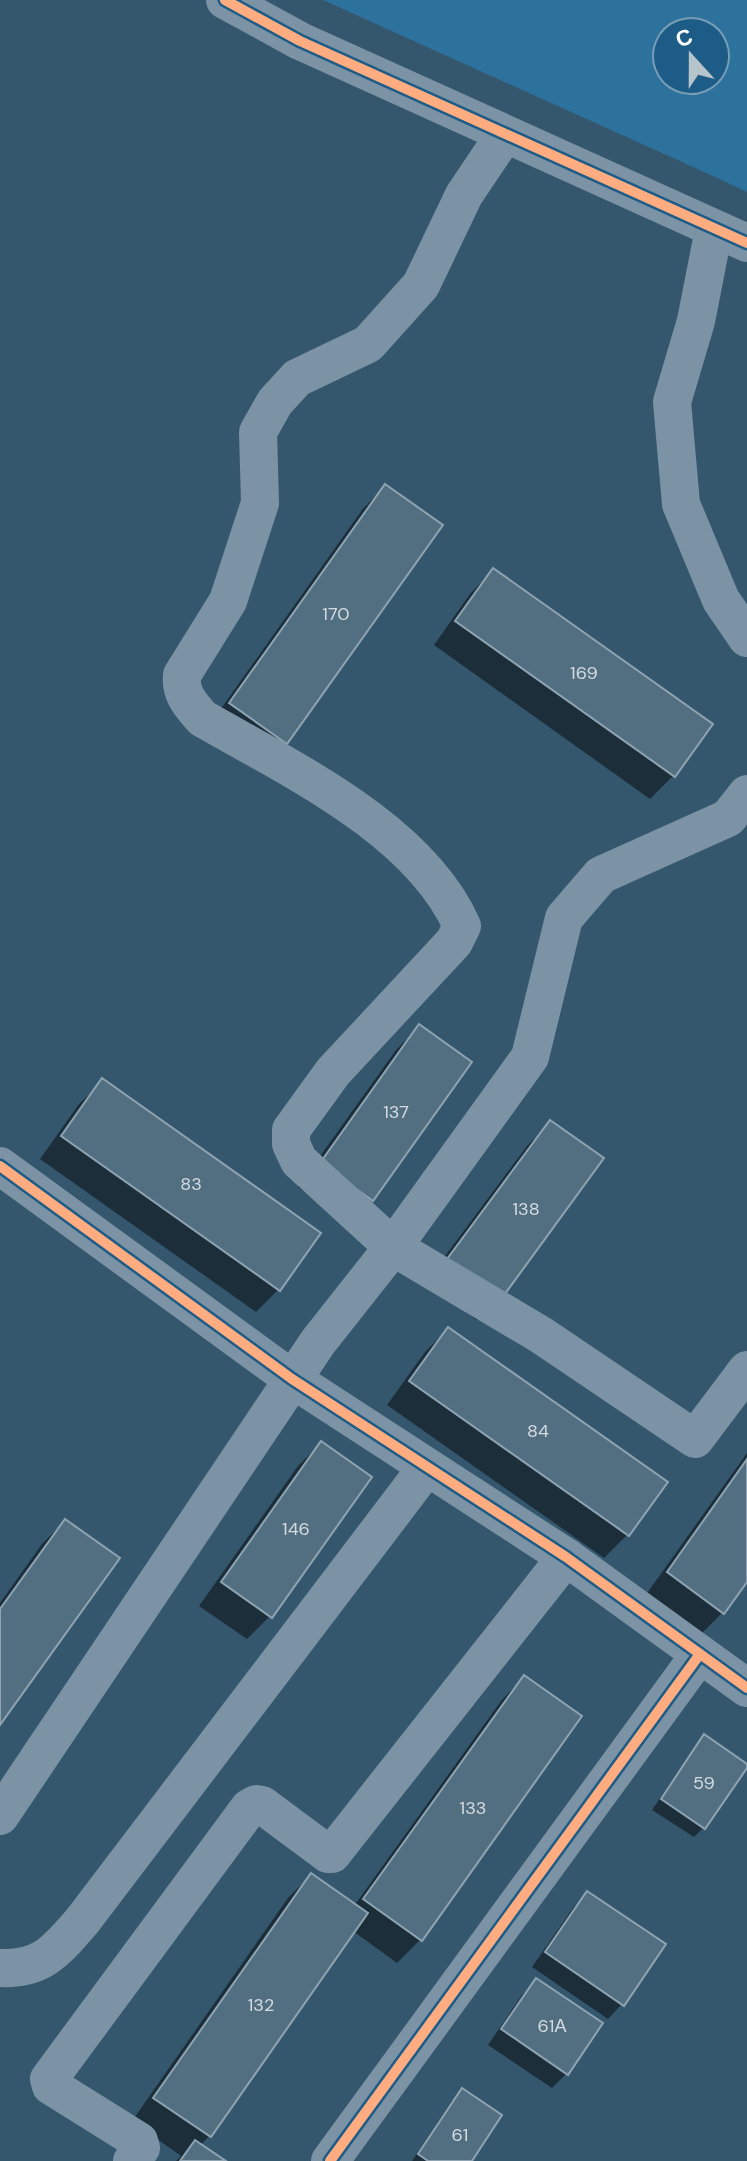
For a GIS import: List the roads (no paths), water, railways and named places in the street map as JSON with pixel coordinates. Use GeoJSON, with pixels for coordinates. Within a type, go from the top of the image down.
{"type":"FeatureCollection","features":[{"type":"Feature","properties":{"kind":"street"},"geometry":{"type":"LineString","coordinates":[[225,0],[300,41],[731,236],[696,321],[672,402],[681,504],[721,600],[747,638]]}},
{"type":"Feature","properties":{"kind":"street"},"geometry":{"type":"LineString","coordinates":[[505,134],[464,195],[421,285],[368,344],[297,378],[275,402],[258,432],[260,503],[228,601],[182,675],[181,685],[185,698],[202,718],[350,803],[414,858],[455,910],[462,926],[454,942],[333,1072],[291,1130],[291,1144],[299,1161],[393,1247],[541,1335],[695,1439],[747,1370]]}},
{"type":"Feature","properties":{"kind":"street"},"geometry":{"type":"LineString","coordinates":[[0,1816],[292,1379],[393,1247],[530,1057],[564,918],[601,875],[728,818],[747,794]]}},
{"type":"Feature","properties":{"kind":"street"},"geometry":{"type":"LineString","coordinates":[[0,1166],[292,1379],[566,1557],[700,1654],[742,1674]]}},
{"type":"Feature","properties":{"kind":"street"},"geometry":{"type":"LineString","coordinates":[[0,1968],[34,1965],[60,1946],[83,1920],[427,1467]]}},
{"type":"Feature","properties":{"kind":"street"},"geometry":{"type":"LineString","coordinates":[[132,2161],[141,2148],[139,2141],[51,2086],[49,2079],[249,1808],[262,1805],[332,1854],[566,1557]]}},
{"type":"Feature","properties":{"kind":"street"},"geometry":{"type":"LineString","coordinates":[[330,2161],[700,1654]]}}]}
